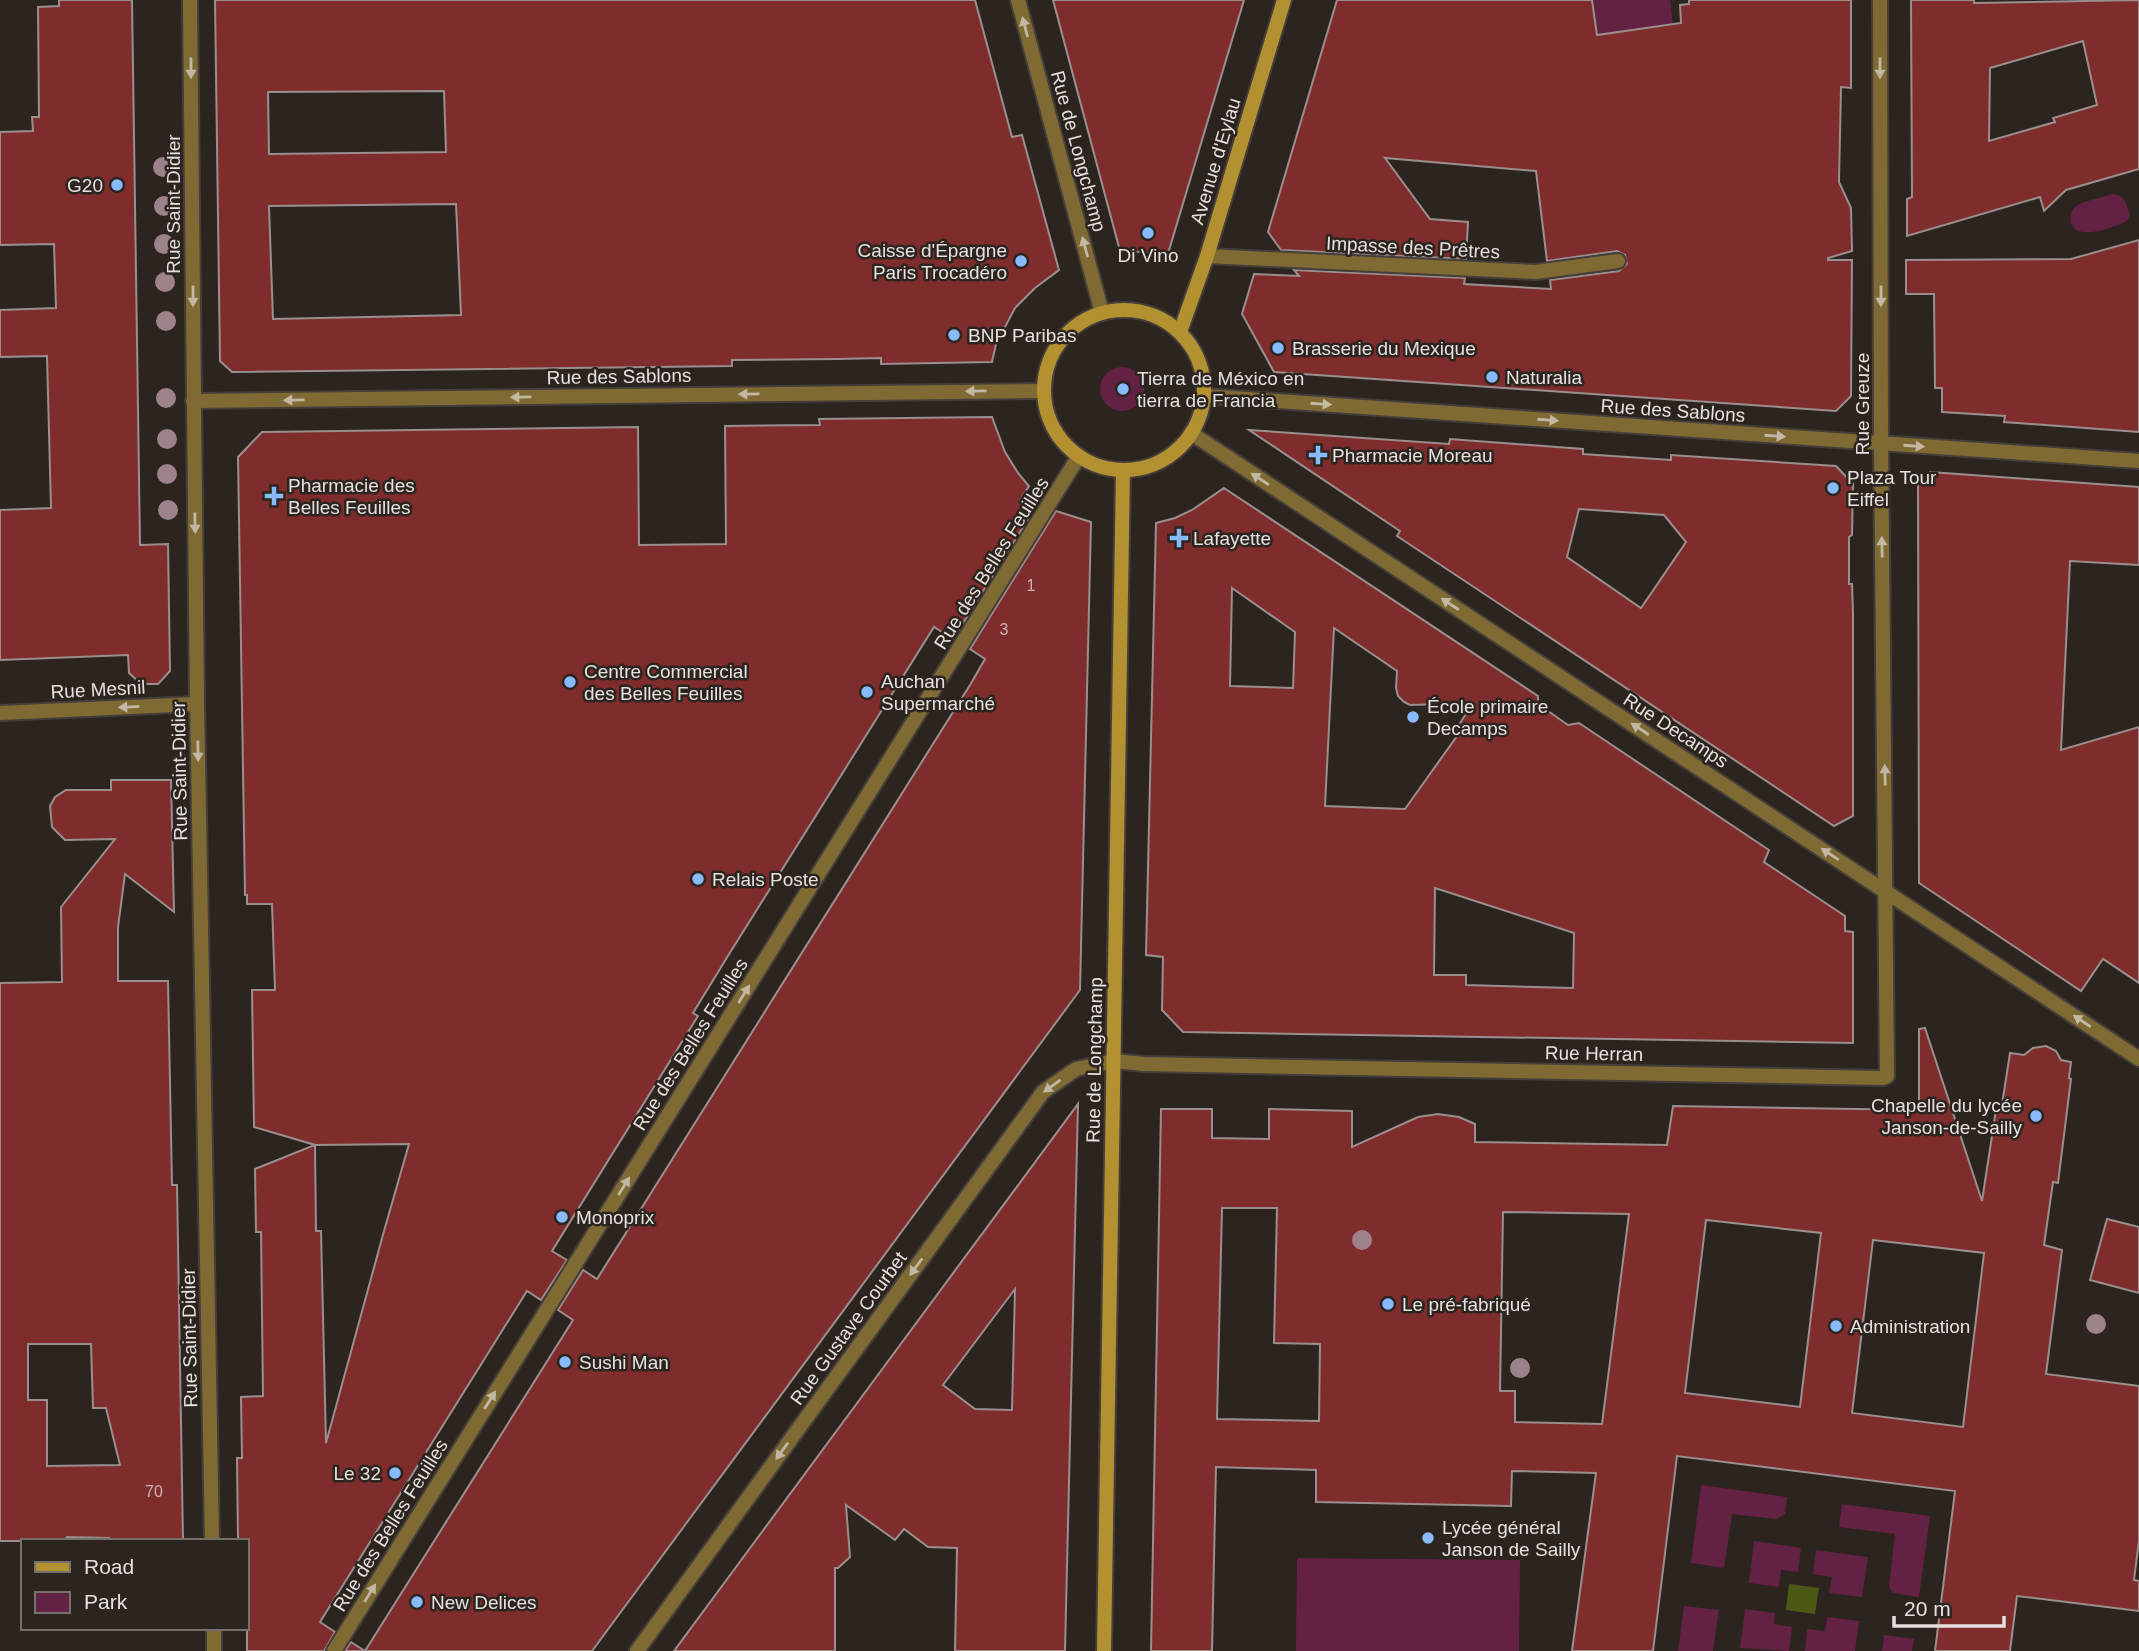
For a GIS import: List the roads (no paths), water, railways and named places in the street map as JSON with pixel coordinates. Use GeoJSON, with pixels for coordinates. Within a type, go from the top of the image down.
{"type":"FeatureCollection","features":[{"type":"Feature","properties":{"kind":"street","name":"Rue Saint-Didier"},"geometry":{"type":"LineString","coordinates":[[190,0],[197,704],[212,1539]]}},
{"type":"Feature","properties":{"kind":"street","name":"Rue de Longchamp"},"geometry":{"type":"LineString","coordinates":[[1018,0],[1102,313]]}},
{"type":"Feature","properties":{"kind":"street","name":"Avenue d'Eylau"},"geometry":{"type":"LineString","coordinates":[[1180,332],[1207,256],[1284,0]]}},
{"type":"Feature","properties":{"kind":"street","name":"Rue Greuze"},"geometry":{"type":"LineString","coordinates":[[1880,0],[1881,444],[1887,892]]}},
{"type":"Feature","properties":{"kind":"street","name":"Impasse des Prêtres"},"geometry":{"type":"LineString","coordinates":[[1207,256],[1536,272],[1618,261]]}},
{"type":"Feature","properties":{"kind":"street"},"geometry":{"type":"LineString","coordinates":[[1122,310],[1143,312],[1163,320],[1180,332],[1199,361],[1204,396],[1200,416],[1179,449],[1143,468],[1124,470],[1100,466],[1079,456],[1065,444],[1054,428],[1044,391],[1051,357],[1060,342],[1086,319],[1122,310]]}},
{"type":"Feature","properties":{"kind":"street","name":"Rue des Sablons"},"geometry":{"type":"LineString","coordinates":[[193,401],[1044,391]]}},
{"type":"Feature","properties":{"kind":"street","name":"Rue des Sablons"},"geometry":{"type":"LineString","coordinates":[[1204,396],[2139,461]]}},
{"type":"Feature","properties":{"kind":"street","name":"Rue Decamps"},"geometry":{"type":"LineString","coordinates":[[1191,433],[2139,1059]]}},
{"type":"Feature","properties":{"kind":"street","name":"Rue des Belles Feuilles"},"geometry":{"type":"LineString","coordinates":[[334,1651],[1079,456]]}},
{"type":"Feature","properties":{"kind":"street","name":"Rue de Longchamp"},"geometry":{"type":"LineString","coordinates":[[1104,1651],[1124,470]]}},
{"type":"Feature","properties":{"kind":"street","name":"Rue Mesnil"},"geometry":{"type":"LineString","coordinates":[[0,713],[197,704]]}},
{"type":"Feature","properties":{"kind":"street","name":"Rue Herran"},"geometry":{"type":"LineString","coordinates":[[1114,1061],[1885,1078],[1888,1073],[1884,946],[1887,892]]}},
{"type":"Feature","properties":{"kind":"street","name":"Rue Gustave Courbet"},"geometry":{"type":"LineString","coordinates":[[637,1651],[1043,1092],[1076,1069],[1114,1061]]}},
{"type":"Feature","properties":{"kind":"street"},"geometry":{"type":"LineString","coordinates":[[214,1630],[214,1651]]}},
{"type":"Feature","properties":{"kind":"place","name":"G20"},"geometry":{"type":"Point","coordinates":[117,185]}},
{"type":"Feature","properties":{"kind":"place","name":"Di Vino"},"geometry":{"type":"Point","coordinates":[1148,233]}},
{"type":"Feature","properties":{"kind":"place","name":"Caisse d'Épargne Paris Trocadéro"},"geometry":{"type":"Point","coordinates":[1021,261]}},
{"type":"Feature","properties":{"kind":"place","name":"BNP Paribas"},"geometry":{"type":"Point","coordinates":[954,335]}},
{"type":"Feature","properties":{"kind":"place","name":"Brasserie du Mexique"},"geometry":{"type":"Point","coordinates":[1278,348]}},
{"type":"Feature","properties":{"kind":"place","name":"Naturalia"},"geometry":{"type":"Point","coordinates":[1492,377]}},
{"type":"Feature","properties":{"kind":"place","name":"Tierra de México en tierra de Francia"},"geometry":{"type":"Point","coordinates":[1123,389]}},
{"type":"Feature","properties":{"kind":"place","name":"Pharmacie Moreau"},"geometry":{"type":"Point","coordinates":[1318,455]}},
{"type":"Feature","properties":{"kind":"place","name":"Plaza Tour Eiffel"},"geometry":{"type":"Point","coordinates":[1833,488]}},
{"type":"Feature","properties":{"kind":"place","name":"Pharmacie des Belles Feuilles"},"geometry":{"type":"Point","coordinates":[274,496]}},
{"type":"Feature","properties":{"kind":"place","name":"Lafayette"},"geometry":{"type":"Point","coordinates":[1179,538]}},
{"type":"Feature","properties":{"kind":"place","name":"Centre Commercial des Belles Feuilles"},"geometry":{"type":"Point","coordinates":[570,682]}},
{"type":"Feature","properties":{"kind":"place","name":"Auchan Supermarché"},"geometry":{"type":"Point","coordinates":[867,692]}},
{"type":"Feature","properties":{"kind":"place","name":"École primaire Decamps"},"geometry":{"type":"Point","coordinates":[1413,717]}},
{"type":"Feature","properties":{"kind":"place","name":"Relais Poste"},"geometry":{"type":"Point","coordinates":[698,879]}},
{"type":"Feature","properties":{"kind":"place","name":"Chapelle du lycée Janson-de-Sailly"},"geometry":{"type":"Point","coordinates":[2036,1116]}},
{"type":"Feature","properties":{"kind":"place","name":"Monoprix"},"geometry":{"type":"Point","coordinates":[562,1217]}},
{"type":"Feature","properties":{"kind":"place","name":"Le pré-fabriqué"},"geometry":{"type":"Point","coordinates":[1388,1304]}},
{"type":"Feature","properties":{"kind":"place","name":"Administration"},"geometry":{"type":"Point","coordinates":[1836,1326]}},
{"type":"Feature","properties":{"kind":"place","name":"Sushi Man"},"geometry":{"type":"Point","coordinates":[565,1362]}},
{"type":"Feature","properties":{"kind":"place","name":"Le 32"},"geometry":{"type":"Point","coordinates":[395,1473]}},
{"type":"Feature","properties":{"kind":"place","name":"Lycée général Janson de Sailly"},"geometry":{"type":"Point","coordinates":[1428,1538]}},
{"type":"Feature","properties":{"kind":"place","name":"New Delices"},"geometry":{"type":"Point","coordinates":[417,1602]}}]}
